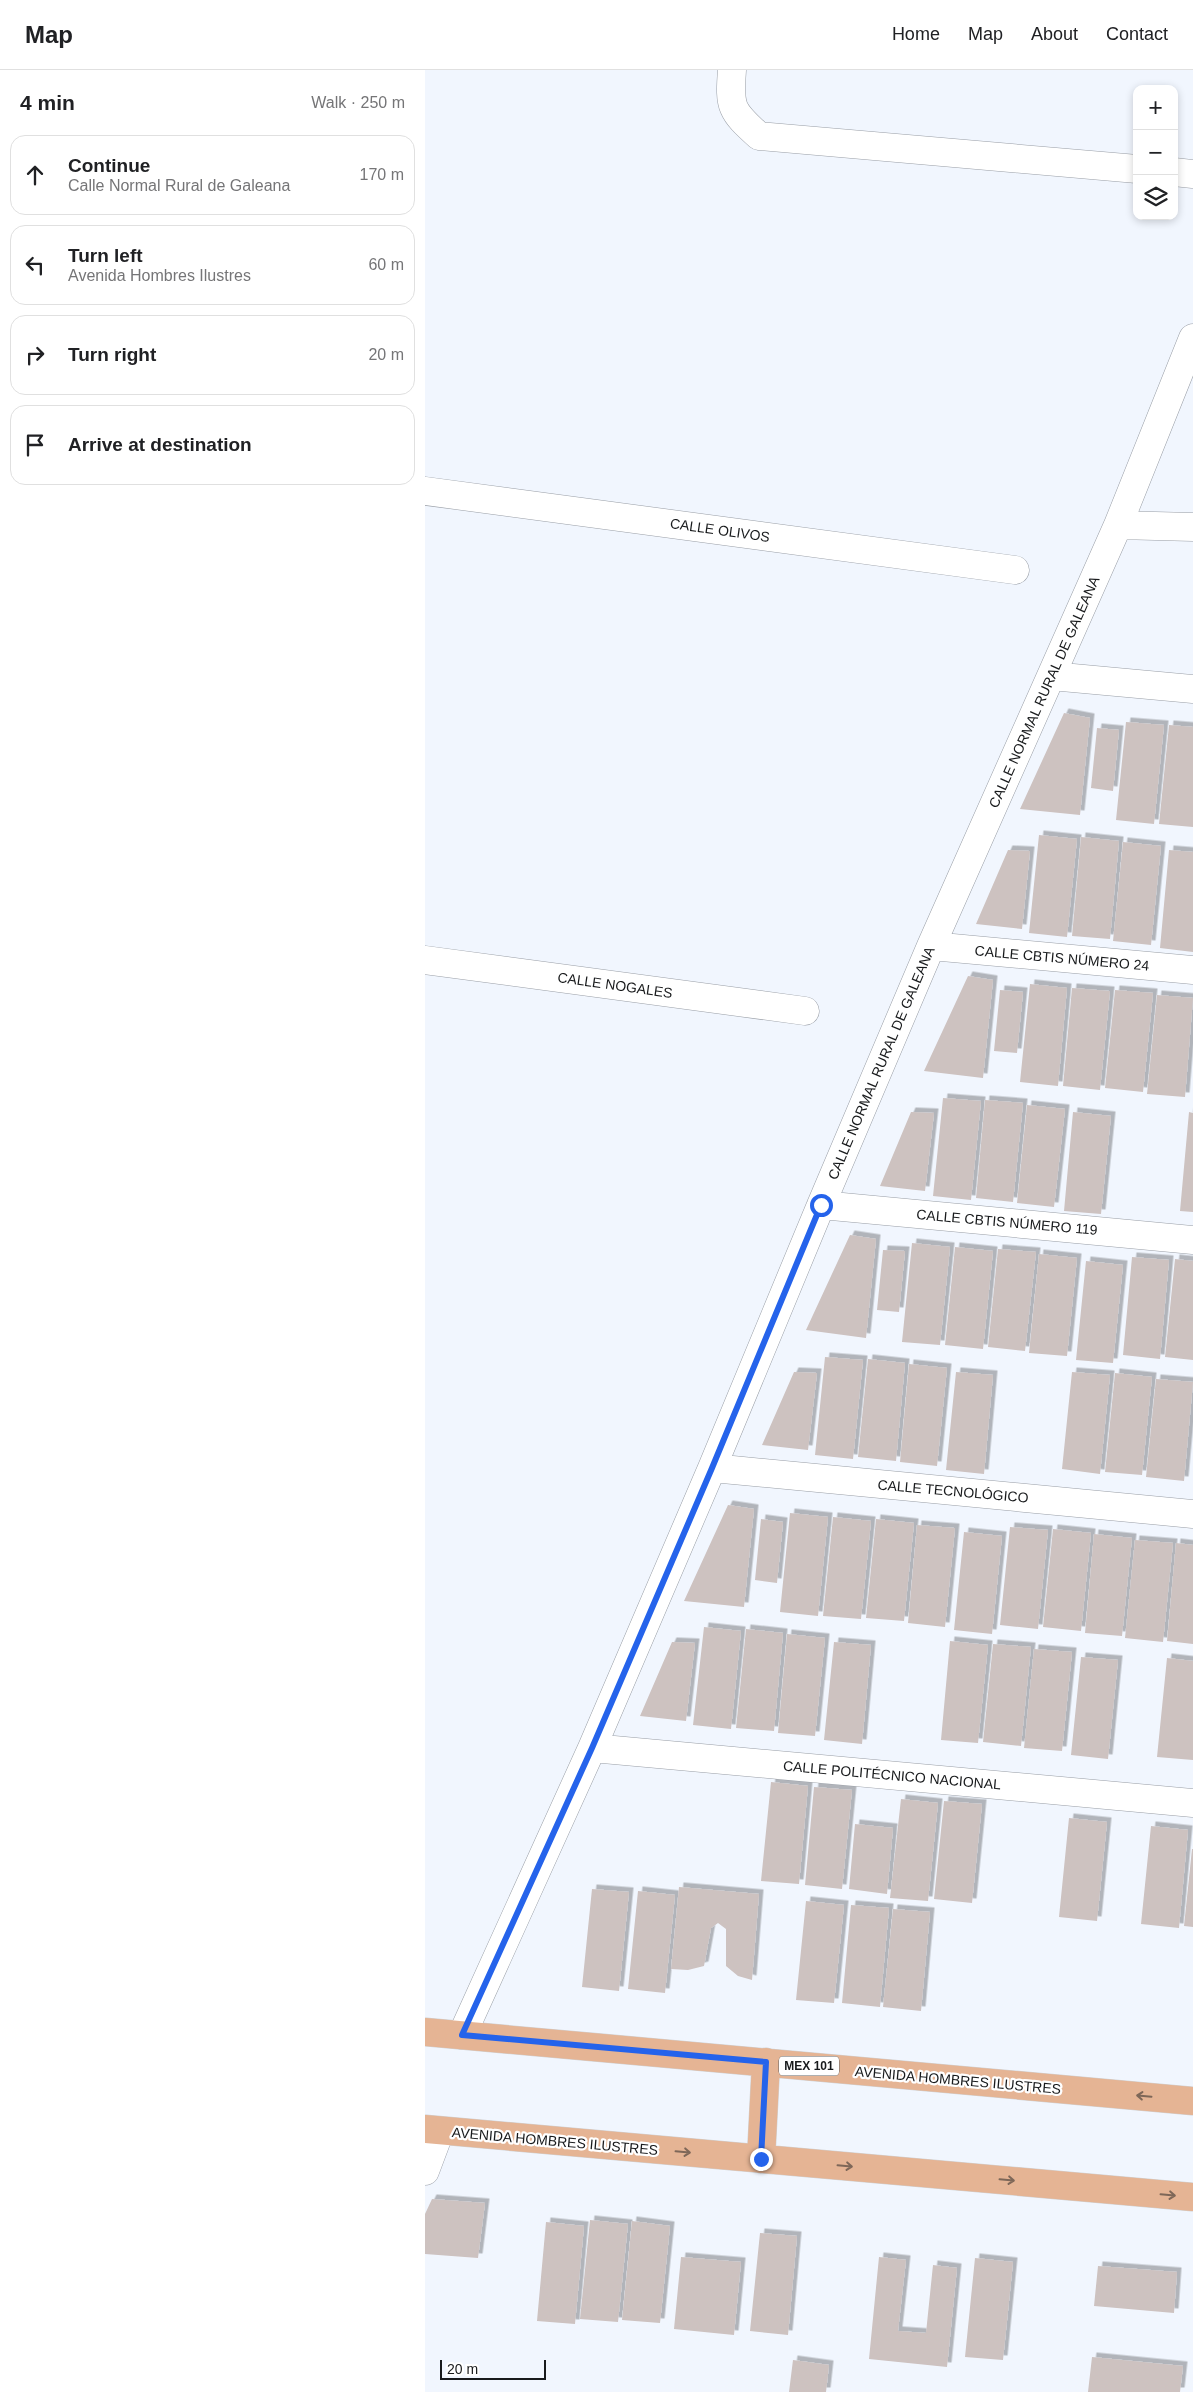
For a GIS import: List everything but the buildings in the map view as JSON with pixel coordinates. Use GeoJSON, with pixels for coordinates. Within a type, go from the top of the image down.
{"type":"FeatureCollection","features":[{"type":"Feature","properties":{"kind":"main road","name":"AVENIDA HOMBRES ILUSTRES"},"geometry":{"type":"LineString","coordinates":[[425,2032],[1193,2101]]}},
{"type":"Feature","properties":{"kind":"main road"},"geometry":{"type":"LineString","coordinates":[[761,2159],[766,2062]]}},
{"type":"Feature","properties":{"kind":"main road","name":"AVENIDA HOMBRES ILUSTRES"},"geometry":{"type":"LineString","coordinates":[[429,2130],[1193,2197]]}},
{"type":"Feature","properties":{"kind":"street"},"geometry":{"type":"LineString","coordinates":[[732,70],[730,96],[737,116],[759,136],[1133,169]]}},
{"type":"Feature","properties":{"kind":"street"},"geometry":{"type":"LineString","coordinates":[[1178,172],[1193,174]]}},
{"type":"Feature","properties":{"kind":"street","name":"CALLE NORMAL RURAL DE GALEANA"},"geometry":{"type":"LineString","coordinates":[[462,2035],[592,1748],[712,1468],[931,946],[1118,525],[1193,338]]}},
{"type":"Feature","properties":{"kind":"street","name":"CALLE OLIVOS"},"geometry":{"type":"LineString","coordinates":[[425,491],[1015,570]]}},
{"type":"Feature","properties":{"kind":"street"},"geometry":{"type":"LineString","coordinates":[[1118,525],[1193,527]]}},
{"type":"Feature","properties":{"kind":"street"},"geometry":{"type":"LineString","coordinates":[[1051,676],[1193,690]]}},
{"type":"Feature","properties":{"kind":"street","name":"CALLE CBTIS NÚMERO 24"},"geometry":{"type":"LineString","coordinates":[[931,946],[1193,970]]}},
{"type":"Feature","properties":{"kind":"street","name":"CALLE NOGALES"},"geometry":{"type":"LineString","coordinates":[[425,960],[805,1011]]}},
{"type":"Feature","properties":{"kind":"street","name":"CALLE CBTIS NÚMERO 119"},"geometry":{"type":"LineString","coordinates":[[821,1205],[1193,1240]]}},
{"type":"Feature","properties":{"kind":"street","name":"CALLE TECNOLÓGICO"},"geometry":{"type":"LineString","coordinates":[[712,1468],[1193,1514]]}},
{"type":"Feature","properties":{"kind":"street","name":"CALLE POLITÉCNICO NACIONAL"},"geometry":{"type":"LineString","coordinates":[[592,1748],[1193,1803]]}},
{"type":"Feature","properties":{"kind":"street"},"geometry":{"type":"LineString","coordinates":[[425,2171],[429,2130]]}},
{"type":"Feature","properties":{"kind":"route"},"geometry":{"type":"LineString","coordinates":[[761,2159],[766,2062],[462,2035],[592,1748],[712,1468],[821,1205]]}}]}
